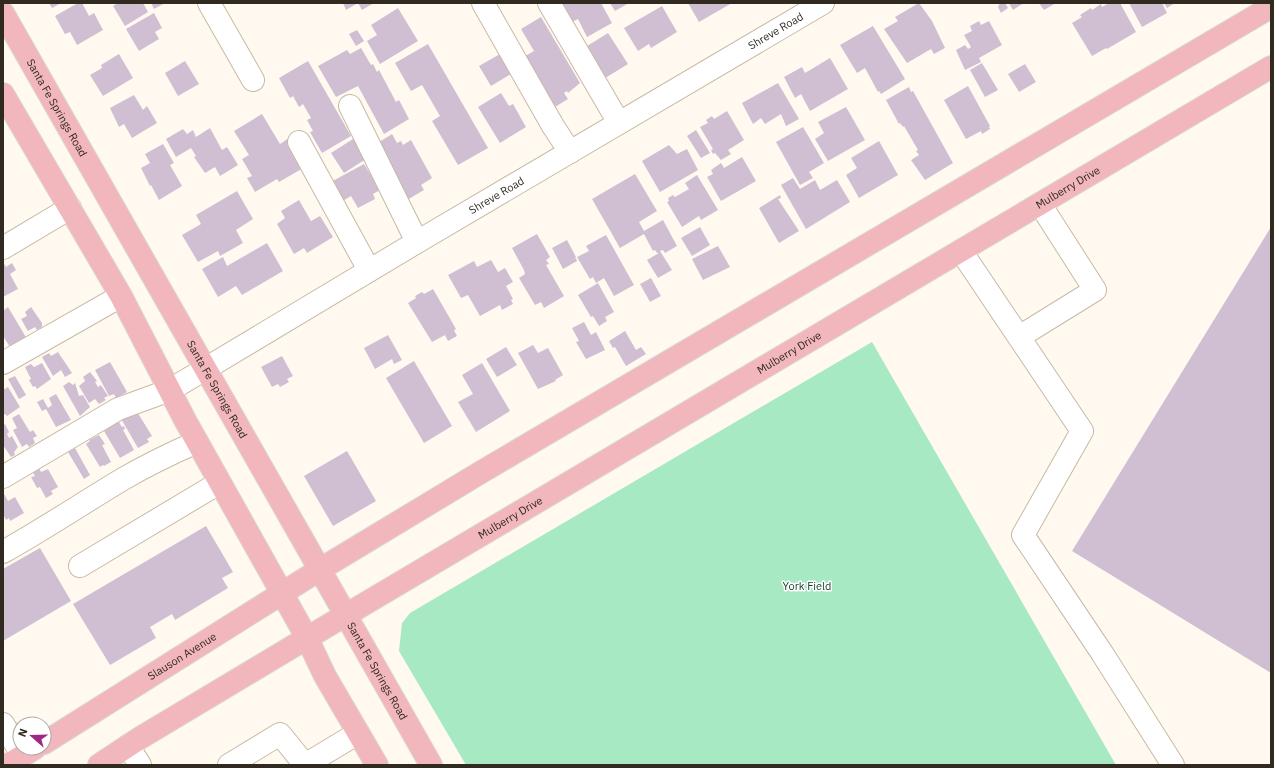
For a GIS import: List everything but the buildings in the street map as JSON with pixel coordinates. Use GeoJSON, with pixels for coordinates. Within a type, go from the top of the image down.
{"type":"FeatureCollection","features":[{"type":"Feature","properties":{"kind":"main road"},"geometry":{"type":"LineString","coordinates":[[319,570],[483,471],[1271,7]]}},
{"type":"Feature","properties":{"kind":"main road","name":"Santa Fe Springs Road"},"geometry":{"type":"LineString","coordinates":[[3,13],[204,369],[431,765]]}},
{"type":"Feature","properties":{"kind":"main road","name":"Mulberry Drive"},"geometry":{"type":"LineString","coordinates":[[307,638],[1271,67]]}},
{"type":"Feature","properties":{"kind":"main road"},"geometry":{"type":"LineString","coordinates":[[3,94],[121,296],[219,483],[307,638],[325,676],[377,765]]}},
{"type":"Feature","properties":{"kind":"main road","name":"Slauson Avenue"},"geometry":{"type":"LineString","coordinates":[[52,738],[319,570]]}},
{"type":"Feature","properties":{"kind":"main road"},"geometry":{"type":"LineString","coordinates":[[100,765],[128,746],[307,638]]}},
{"type":"Feature","properties":{"kind":"street"},"geometry":{"type":"LineString","coordinates":[[209,3],[252,80]]}},
{"type":"Feature","properties":{"kind":"street"},"geometry":{"type":"LineString","coordinates":[[483,3],[553,126],[570,152]]}},
{"type":"Feature","properties":{"kind":"street"},"geometry":{"type":"LineString","coordinates":[[549,3],[619,123]]}},
{"type":"Feature","properties":{"kind":"street","name":"Shreve Road"},"geometry":{"type":"LineString","coordinates":[[3,477],[118,409],[170,390],[369,270],[619,123],[814,5]]}},
{"type":"Feature","properties":{"kind":"street"},"geometry":{"type":"LineString","coordinates":[[350,106],[417,242]]}},
{"type":"Feature","properties":{"kind":"street"},"geometry":{"type":"LineString","coordinates":[[299,142],[369,270]]}},
{"type":"Feature","properties":{"kind":"street"},"geometry":{"type":"LineString","coordinates":[[1019,337],[1095,290],[1040,204]]}},
{"type":"Feature","properties":{"kind":"street"},"geometry":{"type":"LineString","coordinates":[[3,248],[70,208]]}},
{"type":"Feature","properties":{"kind":"street"},"geometry":{"type":"LineString","coordinates":[[961,251],[1082,431],[1023,535],[1102,653],[1173,765]]}},
{"type":"Feature","properties":{"kind":"street"},"geometry":{"type":"LineString","coordinates":[[3,364],[121,296]]}},
{"type":"Feature","properties":{"kind":"street"},"geometry":{"type":"LineString","coordinates":[[3,552],[44,529],[124,478],[156,460],[197,442]]}},
{"type":"Feature","properties":{"kind":"street"},"geometry":{"type":"LineString","coordinates":[[80,566],[219,483]]}},
{"type":"Feature","properties":{"kind":"street"},"geometry":{"type":"LineString","coordinates":[[3,724],[12,739]]}},
{"type":"Feature","properties":{"kind":"street"},"geometry":{"type":"LineString","coordinates":[[230,765],[280,734],[305,765],[358,733]]}},
{"type":"Feature","properties":{"kind":"street"},"geometry":{"type":"LineString","coordinates":[[128,746],[140,765]]}},
{"type":"Feature","properties":{"kind":"green space","name":"York Field"},"geometry":{"type":"Polygon","coordinates":[[[872,342],[1116,765],[466,765],[399,651],[402,623],[410,613],[872,342]]]}}]}
